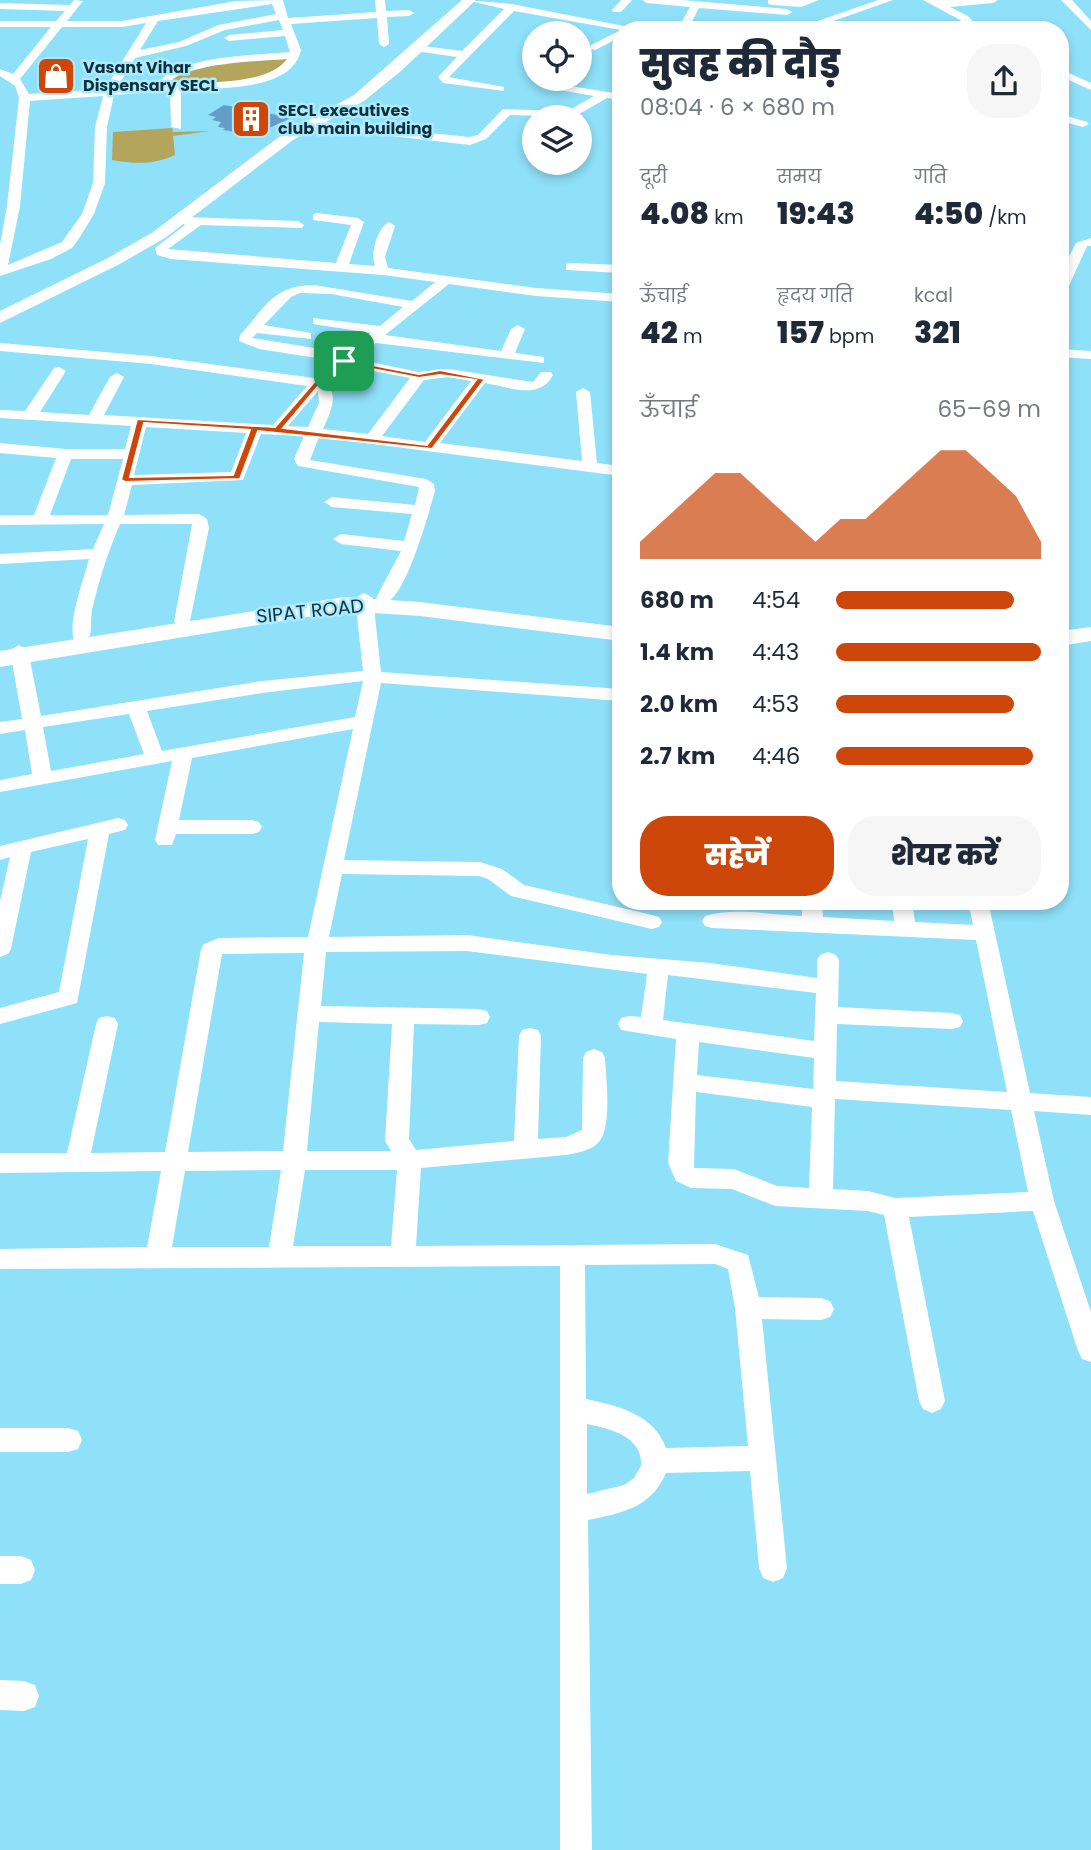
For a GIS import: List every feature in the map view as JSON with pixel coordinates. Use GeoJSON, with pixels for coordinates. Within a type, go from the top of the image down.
{"type":"FeatureCollection","features":[{"type":"Feature","properties":{"kind":"highway","name":"SIPAT ROAD"},"geometry":{"type":"LineString","coordinates":[[10,654],[81,639],[310,601],[371,600],[612,626]]}},
{"type":"Feature","properties":{"kind":"highway","name":"SIPAT ROAD"},"geometry":{"type":"LineString","coordinates":[[10,654],[371,600],[612,633]]}},
{"type":"Feature","properties":{"kind":"highway"},"geometry":{"type":"LineString","coordinates":[[1069,638],[1090,637]]}},
{"type":"Feature","properties":{"kind":"highway"},"geometry":{"type":"LineString","coordinates":[[1069,643],[1090,637]]}},
{"type":"Feature","properties":{"kind":"main road"},"geometry":{"type":"LineString","coordinates":[[0,318],[112,262],[179,220],[288,137],[359,98],[471,0]]}},
{"type":"Feature","properties":{"kind":"street"},"geometry":{"type":"LineString","coordinates":[[0,24],[93,26],[153,20],[236,4],[277,0],[296,50],[291,64],[282,72],[263,79],[25,98]]}},
{"type":"Feature","properties":{"kind":"street"},"geometry":{"type":"LineString","coordinates":[[380,0],[384,44]]}},
{"type":"Feature","properties":{"kind":"street"},"geometry":{"type":"LineString","coordinates":[[471,0],[512,7],[556,10],[612,25]]}},
{"type":"Feature","properties":{"kind":"street"},"geometry":{"type":"LineString","coordinates":[[617,10],[626,0]]}},
{"type":"Feature","properties":{"kind":"street"},"geometry":{"type":"LineString","coordinates":[[647,0],[659,5],[696,4],[788,12]]}},
{"type":"Feature","properties":{"kind":"street"},"geometry":{"type":"LineString","coordinates":[[746,0],[796,4],[815,1]]}},
{"type":"Feature","properties":{"kind":"street"},"geometry":{"type":"LineString","coordinates":[[823,21],[888,0]]}},
{"type":"Feature","properties":{"kind":"street"},"geometry":{"type":"LineString","coordinates":[[934,3],[993,0]]}},
{"type":"Feature","properties":{"kind":"street"},"geometry":{"type":"LineString","coordinates":[[1066,0],[1091,27]]}},
{"type":"Feature","properties":{"kind":"street"},"geometry":{"type":"LineString","coordinates":[[934,3],[967,21]]}},
{"type":"Feature","properties":{"kind":"street"},"geometry":{"type":"LineString","coordinates":[[0,6],[75,4]]}},
{"type":"Feature","properties":{"kind":"street"},"geometry":{"type":"LineString","coordinates":[[15,78],[75,4]]}},
{"type":"Feature","properties":{"kind":"street"},"geometry":{"type":"LineString","coordinates":[[687,21],[696,4]]}},
{"type":"Feature","properties":{"kind":"street"},"geometry":{"type":"LineString","coordinates":[[500,89],[444,79],[445,73],[512,7]]}},
{"type":"Feature","properties":{"kind":"street"},"geometry":{"type":"LineString","coordinates":[[730,19],[737,8]]}},
{"type":"Feature","properties":{"kind":"street"},"geometry":{"type":"LineString","coordinates":[[835,9],[847,13]]}},
{"type":"Feature","properties":{"kind":"street"},"geometry":{"type":"LineString","coordinates":[[546,21],[556,10]]}},
{"type":"Feature","properties":{"kind":"street"},"geometry":{"type":"LineString","coordinates":[[767,21],[771,11]]}},
{"type":"Feature","properties":{"kind":"street"},"geometry":{"type":"LineString","coordinates":[[191,40],[222,27],[321,23],[409,13]]}},
{"type":"Feature","properties":{"kind":"street"},"geometry":{"type":"LineString","coordinates":[[0,272],[24,265],[68,245],[97,205],[102,127],[108,92],[134,55],[153,20]]}},
{"type":"Feature","properties":{"kind":"street"},"geometry":{"type":"LineString","coordinates":[[134,55],[191,40],[285,23]]}},
{"type":"Feature","properties":{"kind":"street"},"geometry":{"type":"LineString","coordinates":[[612,39],[599,45],[612,46]]}},
{"type":"Feature","properties":{"kind":"street"},"geometry":{"type":"LineString","coordinates":[[415,48],[465,55]]}},
{"type":"Feature","properties":{"kind":"street"},"geometry":{"type":"LineString","coordinates":[[177,127],[168,77],[223,63],[295,55]]}},
{"type":"Feature","properties":{"kind":"street"},"geometry":{"type":"LineString","coordinates":[[0,72],[15,78],[22,87],[25,98],[14,150],[14,205],[8,244],[0,272]]}},
{"type":"Feature","properties":{"kind":"street"},"geometry":{"type":"LineString","coordinates":[[1069,80],[1091,87]]}},
{"type":"Feature","properties":{"kind":"street"},"geometry":{"type":"LineString","coordinates":[[580,91],[612,96]]}},
{"type":"Feature","properties":{"kind":"street"},"geometry":{"type":"LineString","coordinates":[[313,124],[470,141],[482,137],[507,111],[570,115],[604,95]]}},
{"type":"Feature","properties":{"kind":"street"},"geometry":{"type":"LineString","coordinates":[[1069,120],[1083,124]]}},
{"type":"Feature","properties":{"kind":"street"},"geometry":{"type":"LineString","coordinates":[[317,217],[358,222],[341,267]]}},
{"type":"Feature","properties":{"kind":"street"},"geometry":{"type":"LineString","coordinates":[[179,220],[196,223],[298,225]]}},
{"type":"Feature","properties":{"kind":"street"},"geometry":{"type":"LineString","coordinates":[[196,223],[161,248],[162,252],[171,255],[383,271],[536,292],[612,297]]}},
{"type":"Feature","properties":{"kind":"street"},"geometry":{"type":"LineString","coordinates":[[383,271],[378,257],[389,226]]}},
{"type":"Feature","properties":{"kind":"street"},"geometry":{"type":"LineString","coordinates":[[1069,268],[1082,243],[1091,242]]}},
{"type":"Feature","properties":{"kind":"street"},"geometry":{"type":"LineString","coordinates":[[571,267],[612,269]]}},
{"type":"Feature","properties":{"kind":"street"},"geometry":{"type":"LineString","coordinates":[[0,272],[19,271]]}},
{"type":"Feature","properties":{"kind":"street"},"geometry":{"type":"LineString","coordinates":[[277,430],[317,383],[447,279]]}},
{"type":"Feature","properties":{"kind":"street"},"geometry":{"type":"LineString","coordinates":[[413,305],[344,293],[294,290],[283,296],[245,338],[246,341],[419,376],[440,372],[536,387],[546,375]]}},
{"type":"Feature","properties":{"kind":"street"},"geometry":{"type":"LineString","coordinates":[[318,321],[377,334],[539,360]]}},
{"type":"Feature","properties":{"kind":"street"},"geometry":{"type":"LineString","coordinates":[[254,328],[306,336]]}},
{"type":"Feature","properties":{"kind":"street"},"geometry":{"type":"LineString","coordinates":[[506,356],[518,329]]}},
{"type":"Feature","properties":{"kind":"street"},"geometry":{"type":"LineString","coordinates":[[1,350],[151,360],[317,383],[325,390],[327,398],[303,463],[425,483],[427,491],[411,547],[371,600],[373,677],[316,946],[294,1162],[279,1258]]}},
{"type":"Feature","properties":{"kind":"street"},"geometry":{"type":"LineString","coordinates":[[1069,354],[1091,355]]}},
{"type":"Feature","properties":{"kind":"street"},"geometry":{"type":"LineString","coordinates":[[30,415],[59,371]]}},
{"type":"Feature","properties":{"kind":"street"},"geometry":{"type":"LineString","coordinates":[[372,440],[419,376]]}},
{"type":"Feature","properties":{"kind":"street"},"geometry":{"type":"LineString","coordinates":[[95,418],[117,377]]}},
{"type":"Feature","properties":{"kind":"street"},"geometry":{"type":"LineString","coordinates":[[429,447],[481,379]]}},
{"type":"Feature","properties":{"kind":"street"},"geometry":{"type":"LineString","coordinates":[[583,392],[590,469]]}},
{"type":"Feature","properties":{"kind":"street"},"geometry":{"type":"LineString","coordinates":[[0,414],[313,432],[612,470]]}},
{"type":"Feature","properties":{"kind":"street"},"geometry":{"type":"LineString","coordinates":[[81,639],[83,613],[99,554],[115,518],[140,421]]}},
{"type":"Feature","properties":{"kind":"street"},"geometry":{"type":"LineString","coordinates":[[125,480],[237,477],[255,428]]}},
{"type":"Feature","properties":{"kind":"street"},"geometry":{"type":"LineString","coordinates":[[0,448],[65,454],[131,454]]}},
{"type":"Feature","properties":{"kind":"street"},"geometry":{"type":"LineString","coordinates":[[40,520],[65,454]]}},
{"type":"Feature","properties":{"kind":"street"},"geometry":{"type":"LineString","coordinates":[[332,502],[421,510]]}},
{"type":"Feature","properties":{"kind":"street"},"geometry":{"type":"LineString","coordinates":[[0,520],[188,517],[201,522],[183,622]]}},
{"type":"Feature","properties":{"kind":"street"},"geometry":{"type":"LineString","coordinates":[[341,539],[411,547]]}},
{"type":"Feature","properties":{"kind":"street"},"geometry":{"type":"LineString","coordinates":[[0,559],[99,554]]}},
{"type":"Feature","properties":{"kind":"street"},"geometry":{"type":"LineString","coordinates":[[10,654],[33,723],[43,779]]}},
{"type":"Feature","properties":{"kind":"street"},"geometry":{"type":"LineString","coordinates":[[0,728],[262,687],[373,677],[612,694]]}},
{"type":"Feature","properties":{"kind":"street"},"geometry":{"type":"LineString","coordinates":[[136,706],[155,759]]}},
{"type":"Feature","properties":{"kind":"street"},"geometry":{"type":"LineString","coordinates":[[0,786],[363,722]]}},
{"type":"Feature","properties":{"kind":"street"},"geometry":{"type":"LineString","coordinates":[[183,754],[166,834],[252,827]]}},
{"type":"Feature","properties":{"kind":"street"},"geometry":{"type":"LineString","coordinates":[[0,853],[109,827],[69,997],[0,1016]]}},
{"type":"Feature","properties":{"kind":"street"},"geometry":{"type":"LineString","coordinates":[[0,949],[22,848]]}},
{"type":"Feature","properties":{"kind":"street"},"geometry":{"type":"LineString","coordinates":[[333,867],[480,869],[495,873],[518,891],[652,922]]}},
{"type":"Feature","properties":{"kind":"street"},"geometry":{"type":"LineString","coordinates":[[812,910],[813,924]]}},
{"type":"Feature","properties":{"kind":"street"},"geometry":{"type":"LineString","coordinates":[[903,910],[905,930]]}},
{"type":"Feature","properties":{"kind":"street"},"geometry":{"type":"LineString","coordinates":[[980,910],[1042,1201],[1089,1341]]}},
{"type":"Feature","properties":{"kind":"street"},"geometry":{"type":"LineString","coordinates":[[725,914],[813,924],[985,933]]}},
{"type":"Feature","properties":{"kind":"street"},"geometry":{"type":"LineString","coordinates":[[158,1258],[212,949],[219,946],[467,943],[827,987]]}},
{"type":"Feature","properties":{"kind":"street"},"geometry":{"type":"LineString","coordinates":[[821,1199],[828,960]]}},
{"type":"Feature","properties":{"kind":"street"},"geometry":{"type":"LineString","coordinates":[[658,968],[640,1026],[825,1051]]}},
{"type":"Feature","properties":{"kind":"street"},"geometry":{"type":"LineString","coordinates":[[309,1014],[479,1017]]}},
{"type":"Feature","properties":{"kind":"street"},"geometry":{"type":"LineString","coordinates":[[826,1015],[952,1021]]}},
{"type":"Feature","properties":{"kind":"street"},"geometry":{"type":"LineString","coordinates":[[403,1016],[397,1141],[410,1160],[403,1257]]}},
{"type":"Feature","properties":{"kind":"street"},"geometry":{"type":"LineString","coordinates":[[77,1162],[107,1024]]}},
{"type":"Feature","properties":{"kind":"street"},"geometry":{"type":"LineString","coordinates":[[688,1033],[680,1163],[684,1174],[691,1178],[734,1179],[775,1196],[869,1201],[895,1208],[1042,1201]]}},
{"type":"Feature","properties":{"kind":"street"},"geometry":{"type":"LineString","coordinates":[[526,1148],[530,1036]]}},
{"type":"Feature","properties":{"kind":"street"},"geometry":{"type":"LineString","coordinates":[[0,1163],[410,1160],[583,1143],[591,1138],[595,1129],[594,1058]]}},
{"type":"Feature","properties":{"kind":"street"},"geometry":{"type":"LineString","coordinates":[[685,1082],[823,1094],[1091,1105]]}},
{"type":"Feature","properties":{"kind":"street"},"geometry":{"type":"LineString","coordinates":[[895,1208],[932,1401]]}},
{"type":"Feature","properties":{"kind":"street"},"geometry":{"type":"LineString","coordinates":[[0,1259],[715,1254],[729,1257],[739,1262],[748,1308],[773,1568]]}},
{"type":"Feature","properties":{"kind":"street"},"geometry":{"type":"LineString","coordinates":[[572,1255],[576,1850]]}},
{"type":"Feature","properties":{"kind":"street"},"geometry":{"type":"LineString","coordinates":[[748,1308],[821,1309]]}},
{"type":"Feature","properties":{"kind":"street"},"geometry":{"type":"LineString","coordinates":[[571,1408],[618,1420],[640,1432],[654,1450],[656,1461],[654,1472],[638,1491],[572,1511]]}},
{"type":"Feature","properties":{"kind":"street"},"geometry":{"type":"LineString","coordinates":[[0,1440],[68,1440]]}},
{"type":"Feature","properties":{"kind":"street"},"geometry":{"type":"LineString","coordinates":[[656,1461],[762,1458]]}},
{"type":"Feature","properties":{"kind":"shaded area"},"geometry":{"type":"Polygon","coordinates":[[[294,56],[291,64],[255,81],[163,88],[168,77],[223,63],[294,56]]]}},
{"type":"Feature","properties":{"kind":"shaded area"},"geometry":{"type":"Polygon","coordinates":[[[172,128],[173,132],[210,131],[173,136],[175,155],[159,161],[136,163],[112,160],[113,132],[172,128]]]}},
{"type":"Feature","properties":{"kind":"building","name":"SECL executives club main building"},"geometry":{"type":"Polygon","coordinates":[[[224,105],[291,118],[254,135],[223,130],[225,128],[218,127],[221,122],[212,120],[216,117],[208,115],[224,105]]]}},
{"type":"Feature","properties":{"kind":"place","name":"Vasant Vihar Dispensary SECL"},"geometry":{"type":"Point","coordinates":[56,76]}},
{"type":"Feature","properties":{"kind":"place","name":"SECL executives club main building"},"geometry":{"type":"Point","coordinates":[251,119]}},
{"type":"Feature","properties":{"kind":"route"},"geometry":{"type":"LineString","coordinates":[[344,361],[317,383],[277,430],[255,428],[239,474],[237,477],[125,480],[140,421],[198,425],[277,430],[313,432],[429,447],[481,379],[440,372],[419,376],[344,361]]}}]}
